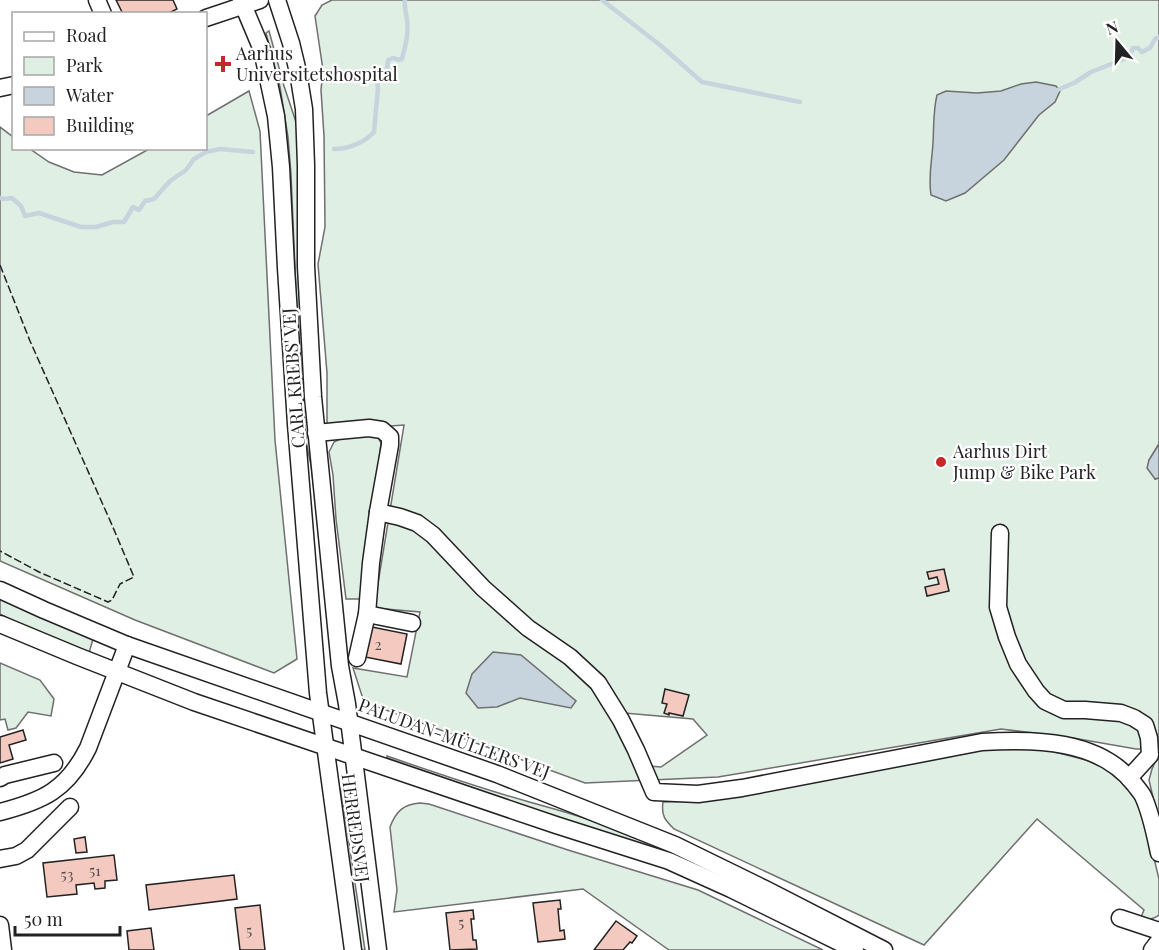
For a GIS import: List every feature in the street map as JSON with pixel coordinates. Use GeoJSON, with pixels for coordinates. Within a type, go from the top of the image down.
{"type":"FeatureCollection","features":[{"type":"Feature","properties":{"kind":"street","name":"CARL KREBS' VEJ"},"geometry":{"type":"LineString","coordinates":[[277,0],[298,72],[304,109],[306,266],[316,433],[340,666],[353,756]]}},
{"type":"Feature","properties":{"kind":"street","name":"CARL KREBS' VEJ"},"geometry":{"type":"LineString","coordinates":[[248,2],[262,50],[276,116],[296,424],[320,712]]}},
{"type":"Feature","properties":{"kind":"street"},"geometry":{"type":"LineString","coordinates":[[207,18],[248,2]]}},
{"type":"Feature","properties":{"kind":"street"},"geometry":{"type":"LineString","coordinates":[[316,433],[369,428],[382,430],[390,437],[370,562],[367,614],[357,658]]}},
{"type":"Feature","properties":{"kind":"street"},"geometry":{"type":"LineString","coordinates":[[378,512],[417,524],[432,535],[483,588],[528,628],[570,657],[598,683],[621,720],[654,792],[698,794],[742,788],[982,742],[1036,741],[1091,753],[1113,763],[1142,794],[1152,821],[1159,853]]}},
{"type":"Feature","properties":{"kind":"street"},"geometry":{"type":"LineString","coordinates":[[1000,533],[998,607],[1018,664],[1045,701],[1064,710],[1121,714],[1145,725],[1149,738],[1150,755],[1129,778]]}},
{"type":"Feature","properties":{"kind":"street","name":"PALUDAN-MÜLLERS VEJ"},"geometry":{"type":"LineString","coordinates":[[0,590],[127,645],[497,774],[675,845],[884,950]]}},
{"type":"Feature","properties":{"kind":"street"},"geometry":{"type":"LineString","coordinates":[[367,614],[412,623]]}},
{"type":"Feature","properties":{"kind":"street"},"geometry":{"type":"LineString","coordinates":[[0,624],[194,702],[669,861],[855,950]]}},
{"type":"Feature","properties":{"kind":"street"},"geometry":{"type":"LineString","coordinates":[[0,812],[41,799],[66,781],[74,772],[88,748],[127,645]]}},
{"type":"Feature","properties":{"kind":"street","name":"HERREDSVEJ"},"geometry":{"type":"LineString","coordinates":[[320,712],[353,950]]}},
{"type":"Feature","properties":{"kind":"street","name":"HERREDSVEJ"},"geometry":{"type":"LineString","coordinates":[[353,756],[378,950]]}},
{"type":"Feature","properties":{"kind":"street"},"geometry":{"type":"LineString","coordinates":[[0,778],[54,763]]}},
{"type":"Feature","properties":{"kind":"street"},"geometry":{"type":"LineString","coordinates":[[0,859],[16,856],[27,850],[70,807]]}},
{"type":"Feature","properties":{"kind":"street"},"geometry":{"type":"LineString","coordinates":[[1120,918],[1159,931]]}},
{"type":"Feature","properties":{"kind":"street"},"geometry":{"type":"LineString","coordinates":[[0,926],[3,950]]}},
{"type":"Feature","properties":{"kind":"street"},"geometry":{"type":"LineString","coordinates":[[1152,950],[1159,941]]}},
{"type":"Feature","properties":{"kind":"green space"},"geometry":{"type":"Polygon","coordinates":[[[332,0],[1159,0],[1159,444],[1149,460],[1155,479],[1159,478],[1159,749],[1136,749],[1001,729],[718,777],[585,783],[364,702],[353,668],[407,677],[420,612],[374,608],[404,425],[327,426],[327,373],[318,264],[325,227],[321,90],[323,70],[315,16],[322,5],[332,0]],[[624,713],[637,765],[661,767],[707,735],[693,719],[624,713]]]}},
{"type":"Feature","properties":{"kind":"green space"},"geometry":{"type":"Polygon","coordinates":[[[269,31],[297,125],[337,682],[311,465],[306,443],[299,363],[288,137],[280,87],[266,33],[269,31]]]}},
{"type":"Feature","properties":{"kind":"green space"},"geometry":{"type":"Polygon","coordinates":[[[249,91],[260,131],[275,440],[297,659],[274,673],[135,620],[0,561],[0,127],[12,136],[12,150],[31,150],[49,162],[74,172],[102,175],[147,150],[207,150],[207,115],[249,91]]]}},
{"type":"Feature","properties":{"kind":"green space"},"geometry":{"type":"Polygon","coordinates":[[[377,436],[381,443],[363,599],[346,599],[329,452],[334,442],[344,437],[377,436]]]}},
{"type":"Feature","properties":{"kind":"green space"},"geometry":{"type":"Polygon","coordinates":[[[0,599],[93,639],[89,653],[25,627],[0,614],[0,599]]]}},
{"type":"Feature","properties":{"kind":"green space"},"geometry":{"type":"Polygon","coordinates":[[[0,663],[40,680],[54,699],[51,716],[28,712],[16,728],[8,730],[5,719],[0,720],[0,663]]]}},
{"type":"Feature","properties":{"kind":"green space"},"geometry":{"type":"Polygon","coordinates":[[[999,747],[1039,748],[1090,761],[1104,766],[1126,781],[1141,806],[1145,821],[1159,879],[1159,915],[1150,919],[1141,917],[1144,910],[1037,819],[924,945],[674,829],[663,814],[663,802],[748,794],[999,747]]]}},
{"type":"Feature","properties":{"kind":"green space"},"geometry":{"type":"Polygon","coordinates":[[[1159,753],[1159,823],[1149,780],[1159,753]]]}},
{"type":"Feature","properties":{"kind":"green space"},"geometry":{"type":"Polygon","coordinates":[[[387,756],[473,785],[589,819],[643,840],[741,885],[870,950],[860,950],[525,806],[387,758],[387,756]]]}},
{"type":"Feature","properties":{"kind":"green space"},"geometry":{"type":"Polygon","coordinates":[[[337,789],[341,789],[365,950],[359,950],[337,789]]]}},
{"type":"Feature","properties":{"kind":"green space"},"geometry":{"type":"Polygon","coordinates":[[[420,803],[698,890],[823,950],[669,950],[583,889],[394,912],[397,890],[390,827],[401,809],[420,803]]]}},
{"type":"Feature","properties":{"kind":"water"},"geometry":{"type":"Polygon","coordinates":[[[1036,82],[1056,86],[1060,91],[1055,102],[1039,115],[1004,160],[965,193],[946,201],[931,195],[930,175],[937,95],[946,91],[977,93],[1001,91],[1036,82]]]}},
{"type":"Feature","properties":{"kind":"water"},"geometry":{"type":"Polygon","coordinates":[[[1159,444],[1159,478],[1155,479],[1147,468],[1159,444]]]}},
{"type":"Feature","properties":{"kind":"water"},"geometry":{"type":"Polygon","coordinates":[[[493,652],[521,655],[576,701],[571,708],[520,698],[497,707],[478,708],[466,693],[472,674],[493,652]]]}},
{"type":"Feature","properties":{"kind":"building"},"geometry":{"type":"Polygon","coordinates":[[[116,0],[173,0],[177,9],[171,12],[122,12],[116,0]]]}},
{"type":"Feature","properties":{"kind":"building"},"geometry":{"type":"Polygon","coordinates":[[[944,569],[949,591],[927,596],[925,587],[939,584],[937,577],[929,579],[927,572],[944,569]]]}},
{"type":"Feature","properties":{"kind":"building"},"geometry":{"type":"Polygon","coordinates":[[[372,627],[407,634],[401,664],[365,657],[372,627]]]}},
{"type":"Feature","properties":{"kind":"building"},"geometry":{"type":"Polygon","coordinates":[[[665,689],[689,695],[683,716],[664,713],[667,704],[662,703],[665,689]]]}},
{"type":"Feature","properties":{"kind":"building"},"geometry":{"type":"Polygon","coordinates":[[[23,730],[26,740],[9,745],[13,759],[0,763],[0,737],[23,730]]]}},
{"type":"Feature","properties":{"kind":"building"},"geometry":{"type":"Polygon","coordinates":[[[85,837],[87,852],[76,853],[74,839],[85,837]]]}},
{"type":"Feature","properties":{"kind":"building"},"geometry":{"type":"Polygon","coordinates":[[[114,855],[117,880],[105,881],[105,888],[95,889],[94,883],[76,885],[77,894],[47,897],[43,863],[114,855]]]}},
{"type":"Feature","properties":{"kind":"building"},"geometry":{"type":"Polygon","coordinates":[[[234,875],[237,899],[149,910],[146,885],[234,875]]]}},
{"type":"Feature","properties":{"kind":"building"},"geometry":{"type":"Polygon","coordinates":[[[560,900],[561,909],[558,909],[560,931],[564,930],[565,939],[538,942],[533,903],[560,900]]]}},
{"type":"Feature","properties":{"kind":"building"},"geometry":{"type":"Polygon","coordinates":[[[260,905],[265,950],[240,950],[235,908],[260,905]]]}},
{"type":"Feature","properties":{"kind":"building"},"geometry":{"type":"Polygon","coordinates":[[[473,910],[474,919],[471,919],[473,940],[476,940],[477,949],[450,950],[446,913],[473,910]]]}},
{"type":"Feature","properties":{"kind":"building"},"geometry":{"type":"Polygon","coordinates":[[[616,921],[637,936],[632,943],[630,942],[623,950],[594,950],[616,921]]]}},
{"type":"Feature","properties":{"kind":"building"},"geometry":{"type":"Polygon","coordinates":[[[151,928],[154,950],[129,950],[127,931],[151,928]]]}},
{"type":"Feature","properties":{"kind":"waterway"},"geometry":{"type":"LineString","coordinates":[[334,149],[355,145],[374,132],[378,88],[376,75],[387,70],[388,60],[402,59],[407,30],[405,0]]}},
{"type":"Feature","properties":{"kind":"waterway"},"geometry":{"type":"LineString","coordinates":[[602,0],[660,45],[702,82],[800,102]]}},
{"type":"Feature","properties":{"kind":"waterway"},"geometry":{"type":"LineString","coordinates":[[1055,91],[1091,72],[1129,57],[1133,48],[1138,48],[1142,52],[1150,48],[1155,39],[1159,37]]}},
{"type":"Feature","properties":{"kind":"waterway"},"geometry":{"type":"LineString","coordinates":[[0,198],[12,198],[21,206],[25,216],[39,213],[81,227],[124,222],[133,207],[139,210],[145,201],[154,199],[170,181],[186,170],[194,159],[206,152],[220,149],[253,152]]}},
{"type":"Feature","properties":{"kind":"fence"},"geometry":{"type":"LineString","coordinates":[[0,265],[30,341],[134,577],[120,584],[112,600],[108,602],[39,572],[0,551]]}},
{"type":"Feature","properties":{"kind":"place","name":"Aarhus Universitetshospital"},"geometry":{"type":"Point","coordinates":[223,64]}},
{"type":"Feature","properties":{"kind":"place","name":"Aarhus Dirt Jump & Bike Park"},"geometry":{"type":"Point","coordinates":[941,462]}}]}
